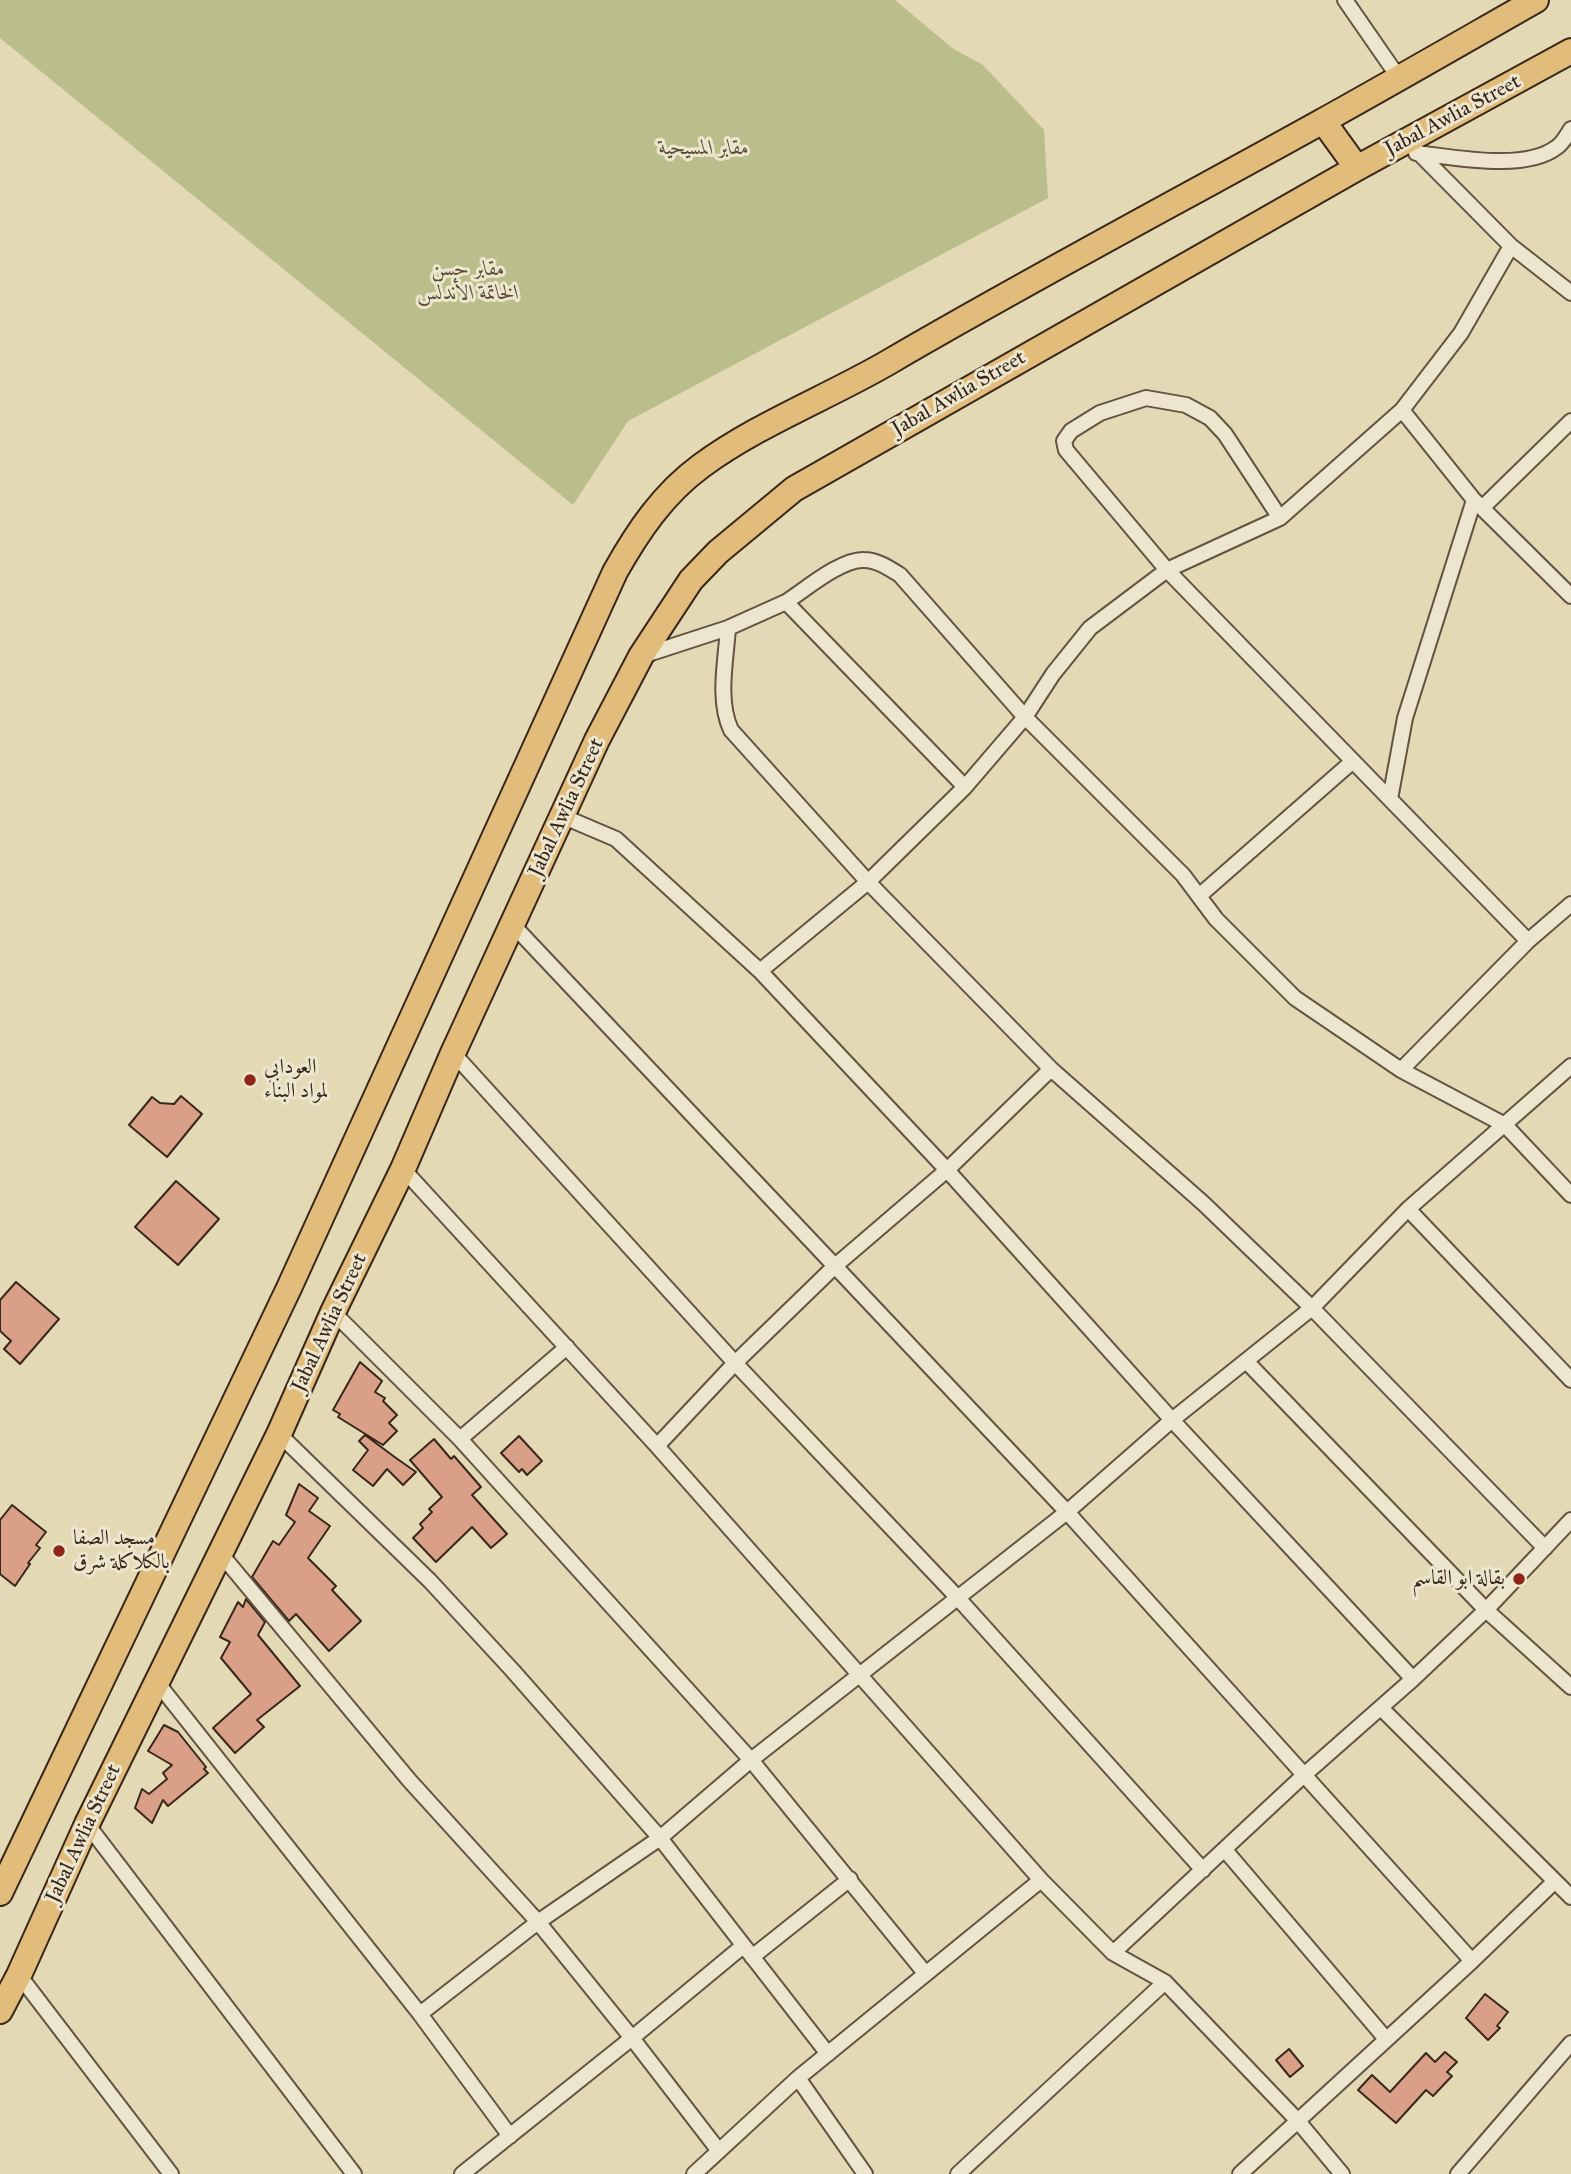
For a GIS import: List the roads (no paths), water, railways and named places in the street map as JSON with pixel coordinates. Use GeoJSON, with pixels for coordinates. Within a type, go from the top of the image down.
{"type":"FeatureCollection","features":[{"type":"Feature","properties":{"kind":"highway"},"geometry":{"type":"LineString","coordinates":[[0,1892],[277,1313],[615,572],[638,532],[668,495],[702,466],[756,433],[1323,121],[1536,0]]}},
{"type":"Feature","properties":{"kind":"highway","name":"Jabal Awlia Street"},"geometry":{"type":"LineString","coordinates":[[0,2011],[156,1681],[279,1434],[333,1312],[403,1169],[453,1053],[597,740],[641,656],[691,580],[718,552],[794,489],[1357,168],[1411,147],[1465,111],[1571,51]]}},
{"type":"Feature","properties":{"kind":"highway"},"geometry":{"type":"LineString","coordinates":[[1323,121],[1357,168]]}},
{"type":"Feature","properties":{"kind":"street"},"geometry":{"type":"LineString","coordinates":[[1345,0],[1399,78]]}},
{"type":"Feature","properties":{"kind":"street"},"geometry":{"type":"LineString","coordinates":[[1411,147],[1505,161],[1538,156],[1558,147],[1571,129]]}},
{"type":"Feature","properties":{"kind":"street"},"geometry":{"type":"LineString","coordinates":[[1411,147],[1511,246],[1571,292]]}},
{"type":"Feature","properties":{"kind":"street"},"geometry":{"type":"LineString","coordinates":[[760,971],[867,882],[965,787],[1026,718],[1053,674],[1090,628],[1167,570],[1280,518],[1402,410],[1461,333],[1511,246]]}},
{"type":"Feature","properties":{"kind":"street"},"geometry":{"type":"LineString","coordinates":[[1280,518],[1225,434],[1210,418],[1186,405],[1146,398],[1100,413],[1072,431],[1064,440],[1066,450],[1167,570],[1528,941]]}},
{"type":"Feature","properties":{"kind":"street"},"geometry":{"type":"LineString","coordinates":[[1402,410],[1478,504],[1569,589]]}},
{"type":"Feature","properties":{"kind":"street"},"geometry":{"type":"LineString","coordinates":[[1390,799],[1405,718],[1478,504],[1571,421]]}},
{"type":"Feature","properties":{"kind":"street"},"geometry":{"type":"LineString","coordinates":[[641,656],[728,628],[786,602],[848,562],[865,559],[886,566],[900,575],[1026,718],[1183,875],[1216,919],[1295,998],[1401,1070],[1505,1125],[1571,1195]]}},
{"type":"Feature","properties":{"kind":"street"},"geometry":{"type":"LineString","coordinates":[[786,602],[965,787]]}},
{"type":"Feature","properties":{"kind":"street"},"geometry":{"type":"LineString","coordinates":[[728,628],[724,716],[731,730],[867,882],[1051,1069],[1203,1203],[1312,1308],[1545,1548]]}},
{"type":"Feature","properties":{"kind":"street"},"geometry":{"type":"LineString","coordinates":[[1199,896],[1353,761]]}},
{"type":"Feature","properties":{"kind":"street"},"geometry":{"type":"LineString","coordinates":[[562,816],[616,839],[760,971],[947,1170],[1172,1420],[1413,1679]]}},
{"type":"Feature","properties":{"kind":"street"},"geometry":{"type":"LineString","coordinates":[[1401,1070],[1528,941],[1571,904]]}},
{"type":"Feature","properties":{"kind":"street"},"geometry":{"type":"LineString","coordinates":[[513,925],[1068,1511],[1472,1961]]}},
{"type":"Feature","properties":{"kind":"street"},"geometry":{"type":"LineString","coordinates":[[453,1053],[735,1363],[957,1597],[1203,1870]]}},
{"type":"Feature","properties":{"kind":"street"},"geometry":{"type":"LineString","coordinates":[[420,2014],[538,1922],[660,1838],[751,1760],[1068,1511],[1172,1420],[1312,1308],[1408,1209],[1571,1066]]}},
{"type":"Feature","properties":{"kind":"street"},"geometry":{"type":"LineString","coordinates":[[657,1446],[735,1363],[835,1266],[947,1170],[1051,1069]]}},
{"type":"Feature","properties":{"kind":"street"},"geometry":{"type":"LineString","coordinates":[[403,1169],[657,1446],[1041,1880],[1113,1953],[1165,1982],[1297,2120],[1342,2174]]}},
{"type":"Feature","properties":{"kind":"street"},"geometry":{"type":"LineString","coordinates":[[1408,1209],[1571,1380]]}},
{"type":"Feature","properties":{"kind":"street"},"geometry":{"type":"LineString","coordinates":[[333,1312],[460,1439],[751,1760],[925,1973]]}},
{"type":"Feature","properties":{"kind":"street"},"geometry":{"type":"LineString","coordinates":[[460,1439],[567,1347]]}},
{"type":"Feature","properties":{"kind":"street"},"geometry":{"type":"LineString","coordinates":[[1246,1361],[1486,1610],[1571,1687]]}},
{"type":"Feature","properties":{"kind":"street"},"geometry":{"type":"LineString","coordinates":[[279,1434],[430,1581],[660,1838],[828,2054]]}},
{"type":"Feature","properties":{"kind":"street"},"geometry":{"type":"LineString","coordinates":[[1113,1953],[1304,1775],[1413,1679],[1569,1526]]}},
{"type":"Feature","properties":{"kind":"street"},"geometry":{"type":"LineString","coordinates":[[220,1553],[409,1780],[538,1922],[632,2038],[714,2155],[718,2174]]}},
{"type":"Feature","properties":{"kind":"street"},"geometry":{"type":"LineString","coordinates":[[156,1681],[420,2014],[510,2136]]}},
{"type":"Feature","properties":{"kind":"street"},"geometry":{"type":"LineString","coordinates":[[1381,1708],[1571,1897]]}},
{"type":"Feature","properties":{"kind":"street"},"geometry":{"type":"LineString","coordinates":[[87,1824],[354,2174]]}},
{"type":"Feature","properties":{"kind":"street"},"geometry":{"type":"LineString","coordinates":[[1225,1850],[1386,2039]]}},
{"type":"Feature","properties":{"kind":"street"},"geometry":{"type":"LineString","coordinates":[[462,2174],[632,2038],[747,1951],[850,1879]]}},
{"type":"Feature","properties":{"kind":"street"},"geometry":{"type":"LineString","coordinates":[[694,2174],[798,2078],[1041,1880]]}},
{"type":"Feature","properties":{"kind":"street"},"geometry":{"type":"LineString","coordinates":[[1240,2174],[1554,1882]]}},
{"type":"Feature","properties":{"kind":"street"},"geometry":{"type":"LineString","coordinates":[[19,1975],[171,2174]]}},
{"type":"Feature","properties":{"kind":"street"},"geometry":{"type":"LineString","coordinates":[[958,2174],[1165,1982]]}},
{"type":"Feature","properties":{"kind":"street"},"geometry":{"type":"LineString","coordinates":[[1458,2174],[1571,2043]]}},
{"type":"Feature","properties":{"kind":"street"},"geometry":{"type":"LineString","coordinates":[[798,2078],[865,2174]]}},
{"type":"Feature","properties":{"kind":"place","name":"العودابي لمواد البناء"},"geometry":{"type":"Point","coordinates":[250,1080]}},
{"type":"Feature","properties":{"kind":"place","name":"مسجد الصفا بالكلاكلة شرق"},"geometry":{"type":"Point","coordinates":[59,1551]}},
{"type":"Feature","properties":{"kind":"place","name":"بقالة ابو القاسم"},"geometry":{"type":"Point","coordinates":[1519,1579]}},
{"type":"Feature","properties":{"kind":"park label","name":"مقابر المسيحية"},"geometry":{"type":"Point","coordinates":[704,149]}},
{"type":"Feature","properties":{"kind":"park label","name":"مقابر حسن الخاتمة الأندلس"},"geometry":{"type":"Point","coordinates":[468,282]}}]}
